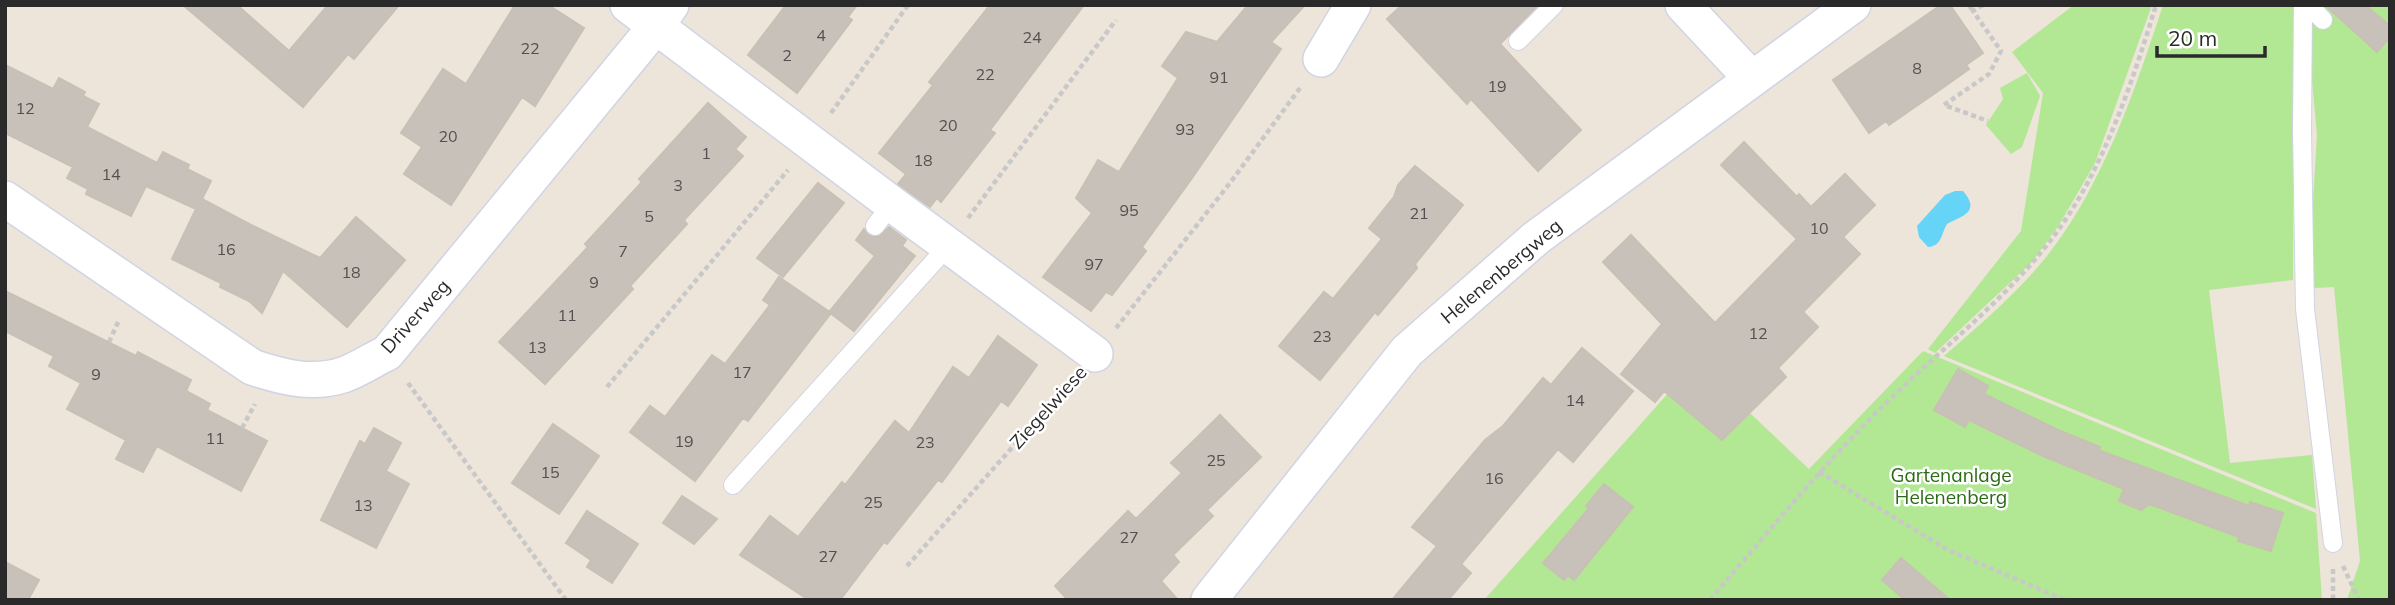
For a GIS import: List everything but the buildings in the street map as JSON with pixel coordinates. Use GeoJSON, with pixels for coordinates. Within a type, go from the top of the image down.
{"type":"FeatureCollection","features":[{"type":"Feature","properties":{"kind":"street","name":"Ziegelwiese"},"geometry":{"type":"LineString","coordinates":[[628,5],[664,16],[811,142],[883,215],[947,246],[1095,354]]}},
{"type":"Feature","properties":{"kind":"street"},"geometry":{"type":"LineString","coordinates":[[1321,59],[1353,5]]}},
{"type":"Feature","properties":{"kind":"street"},"geometry":{"type":"LineString","coordinates":[[1683,5],[1752,79]]}},
{"type":"Feature","properties":{"kind":"street","name":"Helenenbergweg"},"geometry":{"type":"LineString","coordinates":[[1209,600],[1407,351],[1536,237],[1853,5]]}},
{"type":"Feature","properties":{"kind":"street","name":"Driverweg"},"geometry":{"type":"LineString","coordinates":[[5,199],[252,367],[281,377],[309,380],[342,376],[387,353],[664,16]]}},
{"type":"Feature","properties":{"kind":"lane"},"geometry":{"type":"LineString","coordinates":[[2303,5],[2301,309],[2333,543]]}},
{"type":"Feature","properties":{"kind":"lane"},"geometry":{"type":"LineString","coordinates":[[2309,5],[2323,20]]}},
{"type":"Feature","properties":{"kind":"lane"},"geometry":{"type":"LineString","coordinates":[[1518,41],[1557,7]]}},
{"type":"Feature","properties":{"kind":"lane"},"geometry":{"type":"LineString","coordinates":[[733,485],[947,246]]}},
{"type":"Feature","properties":{"kind":"path"},"geometry":{"type":"LineString","coordinates":[[607,387],[811,142],[908,5]]}},
{"type":"Feature","properties":{"kind":"path"},"geometry":{"type":"LineString","coordinates":[[1969,5],[2001,51],[1989,74],[1944,105],[1988,121]]}},
{"type":"Feature","properties":{"kind":"path"},"geometry":{"type":"LineString","coordinates":[[1973,12],[1983,5]]}},
{"type":"Feature","properties":{"kind":"path"},"geometry":{"type":"LineString","coordinates":[[1710,600],[1819,472],[1925,365],[2034,264],[2062,226],[2098,164],[2156,5]]}},
{"type":"Feature","properties":{"kind":"path"},"geometry":{"type":"LineString","coordinates":[[947,246],[1116,20]]}},
{"type":"Feature","properties":{"kind":"path"},"geometry":{"type":"LineString","coordinates":[[1095,354],[1230,183],[1321,59]]}},
{"type":"Feature","properties":{"kind":"path"},"geometry":{"type":"LineString","coordinates":[[109,341],[120,319]]}},
{"type":"Feature","properties":{"kind":"path"},"geometry":{"type":"LineString","coordinates":[[387,353],[566,600]]}},
{"type":"Feature","properties":{"kind":"path","name":"Ziegelwiese"},"geometry":{"type":"LineString","coordinates":[[907,566],[1095,354]]}},
{"type":"Feature","properties":{"kind":"path"},"geometry":{"type":"LineString","coordinates":[[242,428],[261,394]]}},
{"type":"Feature","properties":{"kind":"path"},"geometry":{"type":"LineString","coordinates":[[1819,472],[1948,550],[2065,600]]}},
{"type":"Feature","properties":{"kind":"path"},"geometry":{"type":"LineString","coordinates":[[2333,543],[2359,600]]}},
{"type":"Feature","properties":{"kind":"green space"},"geometry":{"type":"Polygon","coordinates":[[[2074,5],[2152,5],[2095,163],[2059,225],[2032,262],[1935,353],[1928,349],[2021,231],[2043,93],[2012,52],[2074,5]]]}},
{"type":"Feature","properties":{"kind":"green space"},"geometry":{"type":"Polygon","coordinates":[[[2163,5],[2293,5],[2293,280],[2209,290],[2230,463],[2312,455],[2316,509],[1944,356],[2026,280],[2059,240],[2079,209],[2127,109],[2163,5]]]}},
{"type":"Feature","properties":{"kind":"green space"},"geometry":{"type":"Polygon","coordinates":[[[2305,5],[2390,5],[2390,600],[2347,600],[2360,561],[2334,287],[2314,288],[2312,218],[2317,135],[2305,5]]]}},
{"type":"Feature","properties":{"kind":"green space"},"geometry":{"type":"Polygon","coordinates":[[[2027,73],[2040,96],[2022,147],[2011,154],[1986,125],[2003,99],[2000,88],[2027,73]]]}},
{"type":"Feature","properties":{"kind":"green space","name":"Gartenanlage Helenenberg"},"geometry":{"type":"Polygon","coordinates":[[[1923,351],[2316,513],[2322,600],[1484,600],[1696,362],[1809,469],[1923,351]]]}},
{"type":"Feature","properties":{"kind":"water"},"geometry":{"type":"Polygon","coordinates":[[[1963,191],[1970,208],[1964,215],[1947,224],[1939,242],[1928,247],[1919,237],[1917,226],[1945,195],[1963,191]]]}}]}
